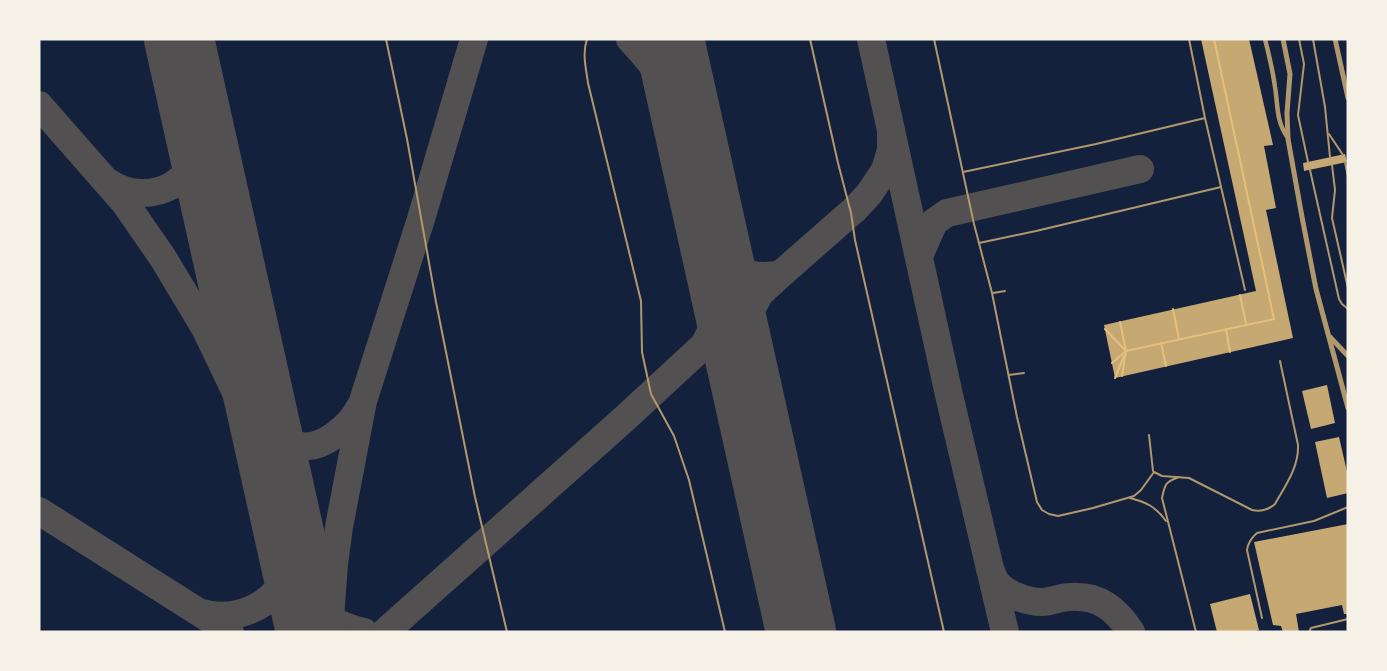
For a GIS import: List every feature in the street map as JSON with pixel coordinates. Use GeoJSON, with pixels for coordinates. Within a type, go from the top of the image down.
{"type":"FeatureCollection","features":[{"type":"Feature","properties":{"kind":"street"},"geometry":{"type":"LineString","coordinates":[[1265,39],[1276,88],[1280,122],[1288,139]]}},
{"type":"Feature","properties":{"kind":"street"},"geometry":{"type":"LineString","coordinates":[[1283,39],[1290,74],[1288,139],[1316,289],[1348,408]]}},
{"type":"Feature","properties":{"kind":"street"},"geometry":{"type":"LineString","coordinates":[[1335,39],[1348,98]]}},
{"type":"Feature","properties":{"kind":"street"},"geometry":{"type":"LineString","coordinates":[[1329,336],[1348,356]]}},
{"type":"Feature","properties":{"kind":"lane"},"geometry":{"type":"LineString","coordinates":[[386,39],[474,497],[507,632]]}},
{"type":"Feature","properties":{"kind":"lane"},"geometry":{"type":"LineString","coordinates":[[587,39],[584,48],[588,83],[641,301],[642,352],[651,394],[674,436],[689,480],[725,632]]}},
{"type":"Feature","properties":{"kind":"lane"},"geometry":{"type":"LineString","coordinates":[[810,39],[944,632]]}},
{"type":"Feature","properties":{"kind":"lane"},"geometry":{"type":"LineString","coordinates":[[934,39],[1034,491],[1042,510],[1058,516],[1130,498],[1141,490],[1154,472],[1149,435]]}},
{"type":"Feature","properties":{"kind":"lane"},"geometry":{"type":"LineString","coordinates":[[1189,39],[1245,290]]}},
{"type":"Feature","properties":{"kind":"lane"},"geometry":{"type":"LineString","coordinates":[[1299,39],[1304,64],[1298,115],[1308,162]]}},
{"type":"Feature","properties":{"kind":"lane"},"geometry":{"type":"LineString","coordinates":[[1313,39],[1328,131],[1330,158]]}},
{"type":"Feature","properties":{"kind":"lane"},"geometry":{"type":"LineString","coordinates":[[963,172],[1205,118]]}},
{"type":"Feature","properties":{"kind":"lane"},"geometry":{"type":"LineString","coordinates":[[1328,131],[1343,154]]}},
{"type":"Feature","properties":{"kind":"lane"},"geometry":{"type":"LineString","coordinates":[[1345,162],[1348,177]]}},
{"type":"Feature","properties":{"kind":"lane"},"geometry":{"type":"LineString","coordinates":[[1332,165],[1335,190],[1332,218],[1348,288]]}},
{"type":"Feature","properties":{"kind":"lane"},"geometry":{"type":"LineString","coordinates":[[1310,170],[1339,299],[1348,309]]}},
{"type":"Feature","properties":{"kind":"lane"},"geometry":{"type":"LineString","coordinates":[[979,243],[1221,187]]}},
{"type":"Feature","properties":{"kind":"lane"},"geometry":{"type":"LineString","coordinates":[[992,293],[1005,291]]}},
{"type":"Feature","properties":{"kind":"lane"},"geometry":{"type":"LineString","coordinates":[[1154,472],[1162,476],[1189,478],[1252,510],[1264,510],[1275,504],[1296,465],[1298,455],[1298,445],[1280,361]]}},
{"type":"Feature","properties":{"kind":"lane"},"geometry":{"type":"LineString","coordinates":[[1009,375],[1024,373]]}},
{"type":"Feature","properties":{"kind":"lane"},"geometry":{"type":"LineString","coordinates":[[1180,477],[1169,480],[1164,486],[1162,498],[1196,632]]}},
{"type":"Feature","properties":{"kind":"lane"},"geometry":{"type":"LineString","coordinates":[[1130,498],[1153,506],[1159,510],[1168,523]]}},
{"type":"Feature","properties":{"kind":"lane"},"geometry":{"type":"LineString","coordinates":[[1262,618],[1247,550],[1251,537],[1257,533],[1314,521],[1348,507]]}},
{"type":"Feature","properties":{"kind":"lane"},"geometry":{"type":"LineString","coordinates":[[1309,632],[1311,628],[1348,619]]}},
{"type":"Feature","properties":{"kind":"path"},"geometry":{"type":"LineString","coordinates":[[1240,295],[1246,325]]}},
{"type":"Feature","properties":{"kind":"path"},"geometry":{"type":"LineString","coordinates":[[1173,309],[1179,339]]}},
{"type":"Feature","properties":{"kind":"path"},"geometry":{"type":"LineString","coordinates":[[1120,322],[1126,351],[1122,376]]}},
{"type":"Feature","properties":{"kind":"path"},"geometry":{"type":"LineString","coordinates":[[1105,329],[1126,351]]}},
{"type":"Feature","properties":{"kind":"path"},"geometry":{"type":"LineString","coordinates":[[1226,329],[1230,352]]}},
{"type":"Feature","properties":{"kind":"path"},"geometry":{"type":"LineString","coordinates":[[1161,343],[1166,366]]}},
{"type":"Feature","properties":{"kind":"path"},"geometry":{"type":"LineString","coordinates":[[1112,363],[1126,351]]}},
{"type":"Feature","properties":{"kind":"path"},"geometry":{"type":"LineString","coordinates":[[1115,378],[1126,351]]}},
{"type":"Feature","properties":{"kind":"building"},"geometry":{"type":"Polygon","coordinates":[[[1201,39],[1249,39],[1273,145],[1264,146],[1276,208],[1266,210],[1293,338],[1115,378],[1104,325],[1256,291],[1201,39]]]}},
{"type":"Feature","properties":{"kind":"building"},"geometry":{"type":"Polygon","coordinates":[[[1345,154],[1347,162],[1304,171],[1303,163],[1345,154]]]}},
{"type":"Feature","properties":{"kind":"building"},"geometry":{"type":"Polygon","coordinates":[[[1327,385],[1335,423],[1311,429],[1302,391],[1327,385]]]}},
{"type":"Feature","properties":{"kind":"building"},"geometry":{"type":"Polygon","coordinates":[[[1339,437],[1348,476],[1348,493],[1327,498],[1315,442],[1339,437]]]}},
{"type":"Feature","properties":{"kind":"building"},"geometry":{"type":"Polygon","coordinates":[[[1348,524],[1348,614],[1344,614],[1342,605],[1296,614],[1299,632],[1283,632],[1281,626],[1273,625],[1254,542],[1348,524]]]}},
{"type":"Feature","properties":{"kind":"building"},"geometry":{"type":"Polygon","coordinates":[[[1250,594],[1259,630],[1217,632],[1210,604],[1250,594]]]}},
{"type":"Feature","properties":{"kind":"taxiway"},"geometry":{"type":"LineString","coordinates":[[329,632],[339,527],[363,401],[421,219],[474,39]]}},
{"type":"Feature","properties":{"kind":"taxiway"},"geometry":{"type":"LineString","coordinates":[[630,39],[666,84],[691,137]]}},
{"type":"Feature","properties":{"kind":"taxiway"},"geometry":{"type":"LineString","coordinates":[[871,39],[949,395],[1005,632]]}},
{"type":"Feature","properties":{"kind":"taxiway"},"geometry":{"type":"LineString","coordinates":[[39,105],[125,203],[163,258],[205,328],[264,451],[281,497]]}},
{"type":"Feature","properties":{"kind":"taxiway"},"geometry":{"type":"LineString","coordinates":[[108,182],[125,190],[141,193],[158,191],[173,185],[185,175],[194,162],[199,146],[199,128]]}},
{"type":"Feature","properties":{"kind":"taxiway"},"geometry":{"type":"LineString","coordinates":[[385,632],[855,209],[869,194],[885,170],[891,150],[891,132]]}},
{"type":"Feature","properties":{"kind":"taxiway"},"geometry":{"type":"LineString","coordinates":[[919,256],[934,222],[947,213],[1140,169]]}},
{"type":"Feature","properties":{"kind":"taxiway"},"geometry":{"type":"LineString","coordinates":[[714,244],[724,262],[732,268],[760,276],[781,274]]}},
{"type":"Feature","properties":{"kind":"taxiway"},"geometry":{"type":"LineString","coordinates":[[707,339],[720,305],[720,280],[714,244]]}},
{"type":"Feature","properties":{"kind":"taxiway"},"geometry":{"type":"LineString","coordinates":[[744,377],[743,347],[746,327],[757,299]]}},
{"type":"Feature","properties":{"kind":"taxiway"},"geometry":{"type":"LineString","coordinates":[[264,416],[280,434],[296,445],[314,446],[343,429],[360,407]]}},
{"type":"Feature","properties":{"kind":"taxiway"},"geometry":{"type":"LineString","coordinates":[[39,511],[230,632]]}},
{"type":"Feature","properties":{"kind":"taxiway"},"geometry":{"type":"LineString","coordinates":[[202,613],[219,616],[235,614],[250,610],[264,602],[276,592],[285,579],[292,547]]}},
{"type":"Feature","properties":{"kind":"taxiway"},"geometry":{"type":"LineString","coordinates":[[990,569],[1000,586],[1023,599],[1042,602],[1066,597],[1080,597],[1098,601],[1113,610],[1131,632]]}},
{"type":"Feature","properties":{"kind":"taxiway"},"geometry":{"type":"LineString","coordinates":[[302,591],[329,618],[364,632]]}},
{"type":"Feature","properties":{"kind":"runway"},"geometry":{"type":"LineString","coordinates":[[179,39],[311,632]]}},
{"type":"Feature","properties":{"kind":"runway"},"geometry":{"type":"LineString","coordinates":[[669,39],[801,632]]}}]}
